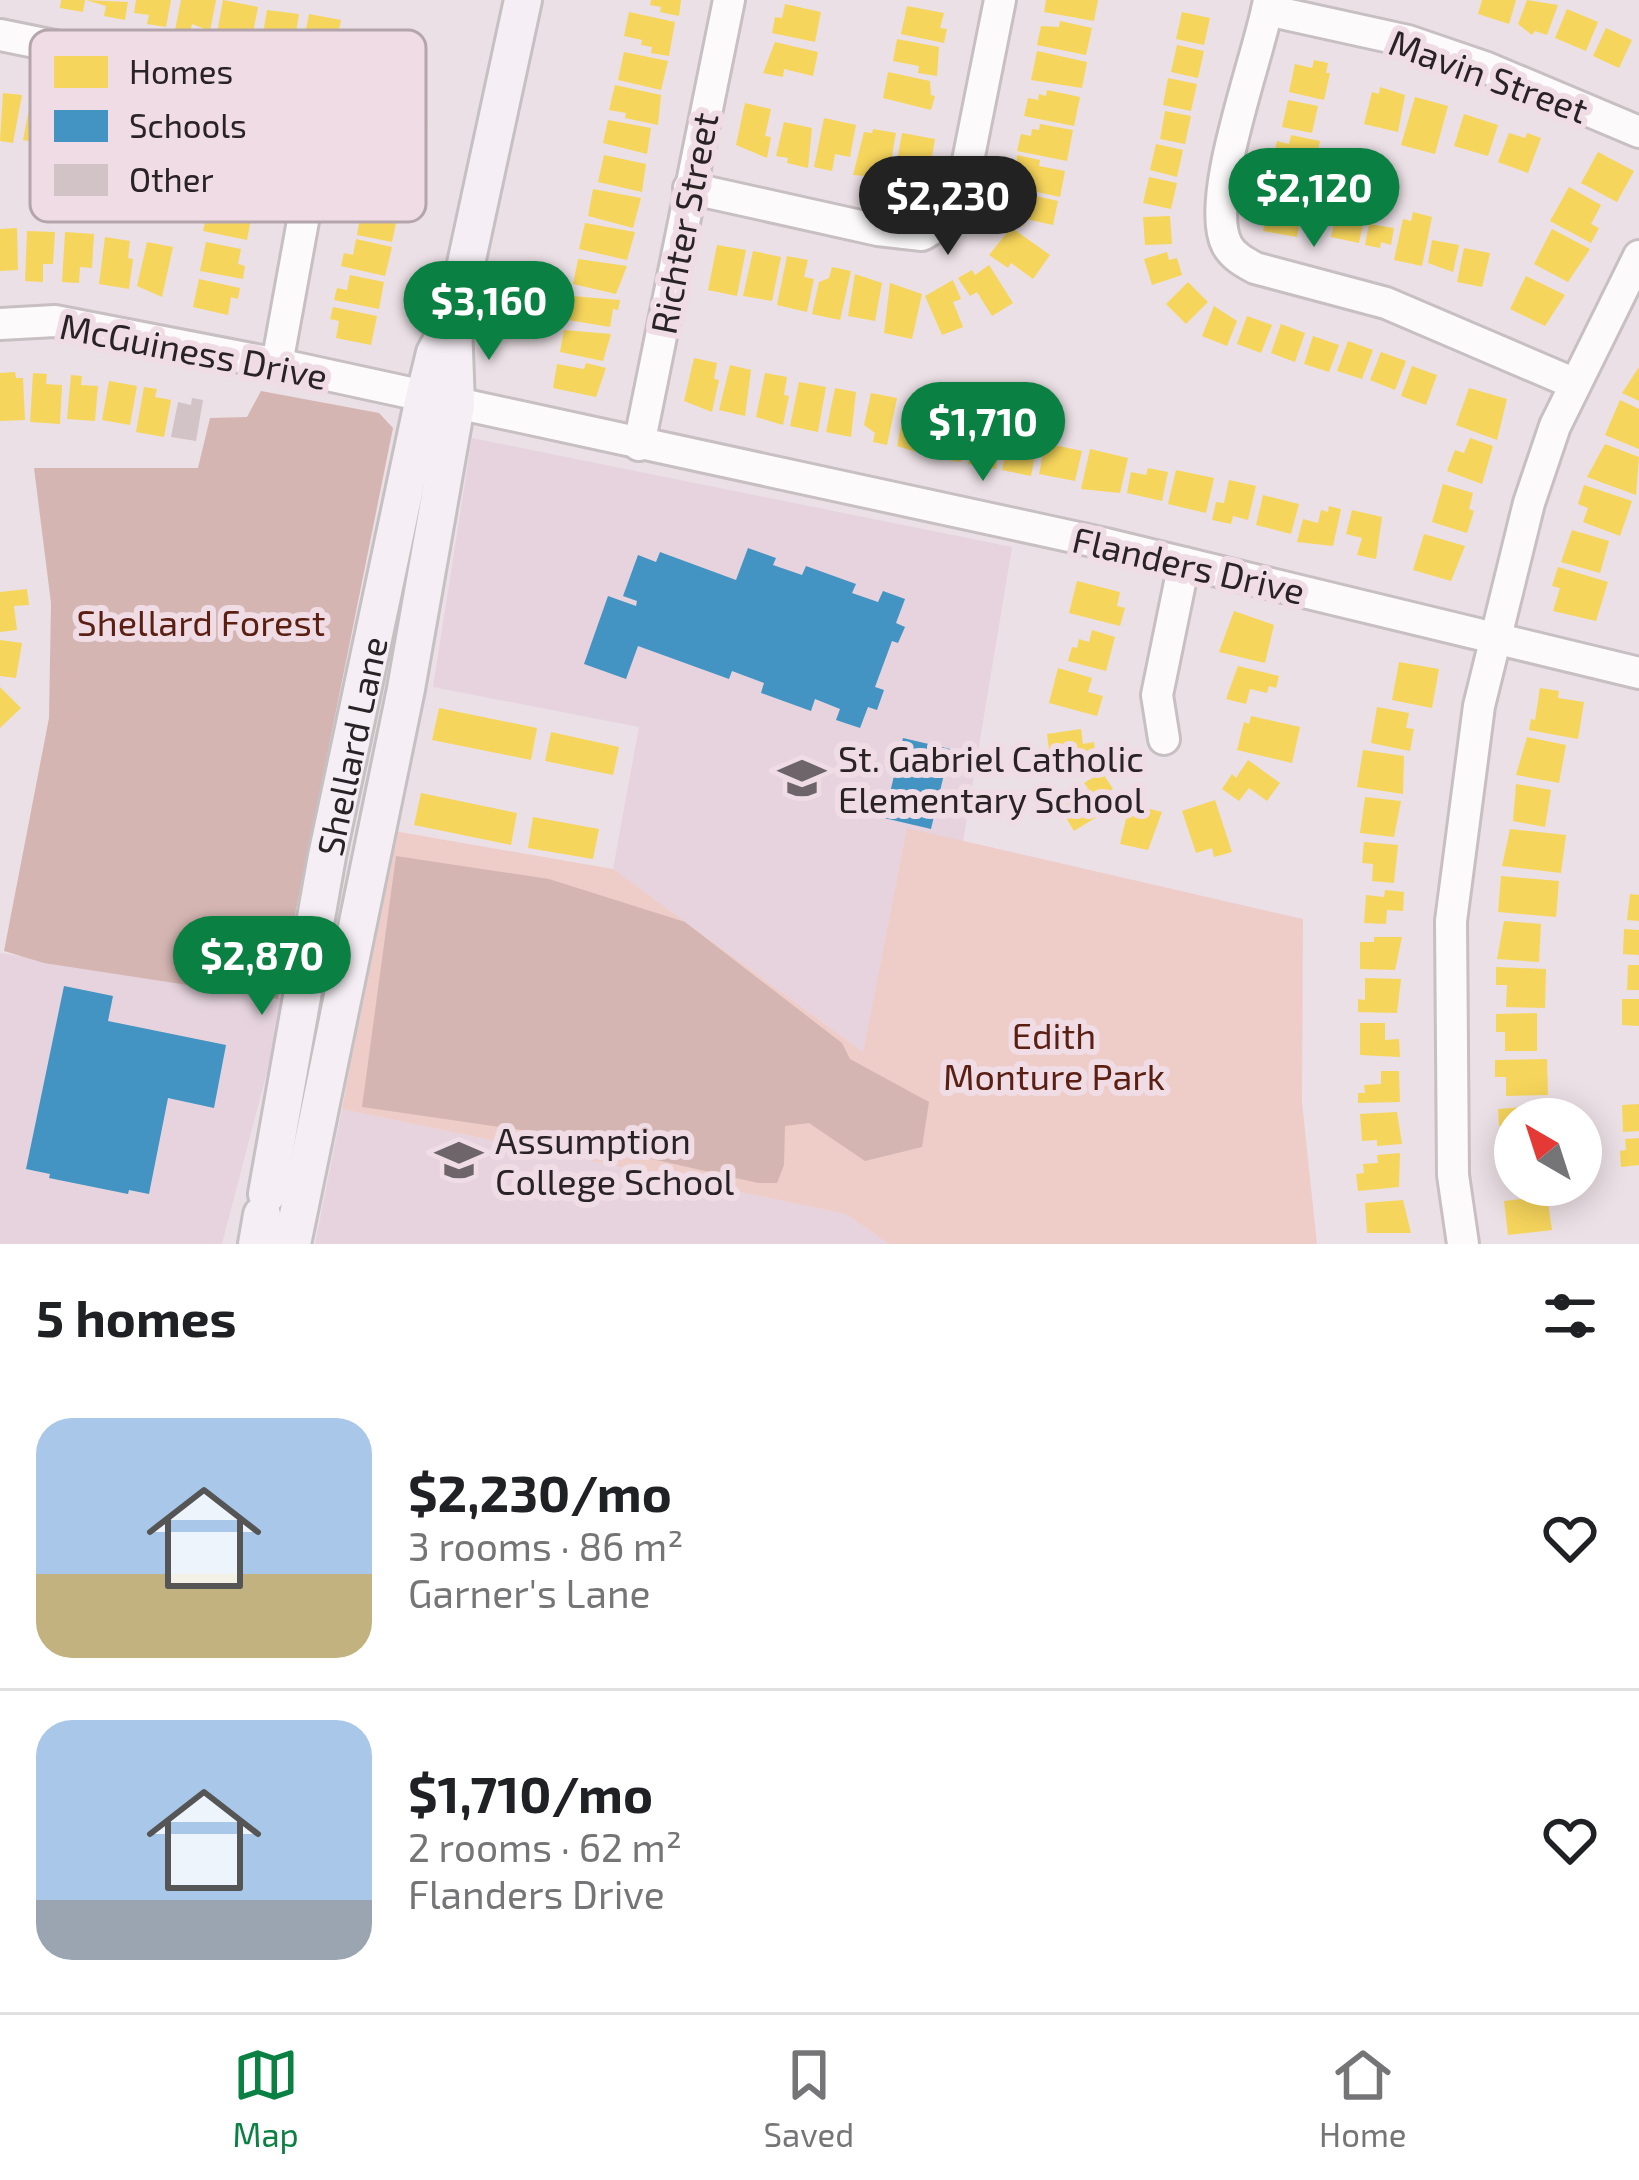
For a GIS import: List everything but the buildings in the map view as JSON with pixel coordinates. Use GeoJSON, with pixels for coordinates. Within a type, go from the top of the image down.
{"type":"FeatureCollection","features":[{"type":"Feature","properties":{"kind":"main road","name":"Shellard Lane"},"geometry":{"type":"LineString","coordinates":[[292,1244],[406,689],[440,402],[435,353],[452,324],[523,0]]}},
{"type":"Feature","properties":{"kind":"main road","name":"Shellard Lane"},"geometry":{"type":"LineString","coordinates":[[262,1218],[327,856],[440,402]]}},
{"type":"Feature","properties":{"kind":"street","name":"Richter Street"},"geometry":{"type":"LineString","coordinates":[[639,445],[729,0]]}},
{"type":"Feature","properties":{"kind":"street"},"geometry":{"type":"LineString","coordinates":[[689,188],[922,236],[943,223],[962,191],[1000,0]]}},
{"type":"Feature","properties":{"kind":"street"},"geometry":{"type":"LineString","coordinates":[[1268,5],[1221,196],[1225,243],[1237,258],[1255,268],[1386,303],[1573,383]]}},
{"type":"Feature","properties":{"kind":"street","name":"Mavin Street"},"geometry":{"type":"LineString","coordinates":[[1268,5],[1408,41],[1544,90],[1639,132]]}},
{"type":"Feature","properties":{"kind":"street"},"geometry":{"type":"LineString","coordinates":[[0,35],[30,41]]}},
{"type":"Feature","properties":{"kind":"street"},"geometry":{"type":"LineString","coordinates":[[278,364],[303,222]]}},
{"type":"Feature","properties":{"kind":"street"},"geometry":{"type":"LineString","coordinates":[[1463,1244],[1453,1175],[1451,921],[1479,706],[1529,503],[1573,383],[1639,256]]}},
{"type":"Feature","properties":{"kind":"street","name":"McGuiness Drive"},"geometry":{"type":"LineString","coordinates":[[0,324],[55,321],[278,364],[440,402]]}},
{"type":"Feature","properties":{"kind":"street","name":"Flanders Drive"},"geometry":{"type":"LineString","coordinates":[[440,402],[1184,562],[1639,673]]}},
{"type":"Feature","properties":{"kind":"street"},"geometry":{"type":"LineString","coordinates":[[1164,739],[1157,695],[1184,562]]}},
{"type":"Feature","properties":{"kind":"shaded area","name":"St. Gabriel Catholic Elementary School"},"geometry":{"type":"Polygon","coordinates":[[[472,438],[1012,547],[963,842],[907,829],[863,1052],[613,869],[639,727],[433,687],[472,438]]]}},
{"type":"Feature","properties":{"kind":"shaded area"},"geometry":{"type":"Polygon","coordinates":[[[0,953],[286,999],[222,1244],[0,1244],[0,953]]]}},
{"type":"Feature","properties":{"kind":"shaded area","name":"Assumption College School"},"geometry":{"type":"Polygon","coordinates":[[[342,1109],[846,1214],[889,1244],[315,1244],[342,1109]]]}},
{"type":"Feature","properties":{"kind":"green space","name":"Shellard Forest"},"geometry":{"type":"Polygon","coordinates":[[[261,391],[379,413],[393,428],[278,999],[44,963],[4,951],[49,718],[51,603],[34,468],[198,468],[210,418],[247,417],[261,391]]]}},
{"type":"Feature","properties":{"kind":"green space","name":"Edith Monture Park"},"geometry":{"type":"Polygon","coordinates":[[[907,828],[1303,919],[1302,1102],[1317,1244],[889,1244],[846,1214],[342,1109],[394,831],[613,869],[863,1052],[907,828]]]}},
{"type":"Feature","properties":{"kind":"green space"},"geometry":{"type":"Polygon","coordinates":[[[396,856],[549,879],[685,922],[842,1043],[850,1059],[929,1102],[922,1147],[865,1161],[809,1123],[785,1126],[784,1165],[777,1183],[758,1183],[528,1131],[362,1107],[396,856]]]}},
{"type":"Feature","properties":{"kind":"place","name":"St. Gabriel Catholic Elementary School"},"geometry":{"type":"Point","coordinates":[802,778]}},
{"type":"Feature","properties":{"kind":"place","name":"Assumption College School"},"geometry":{"type":"Point","coordinates":[459,1160]}}]}
